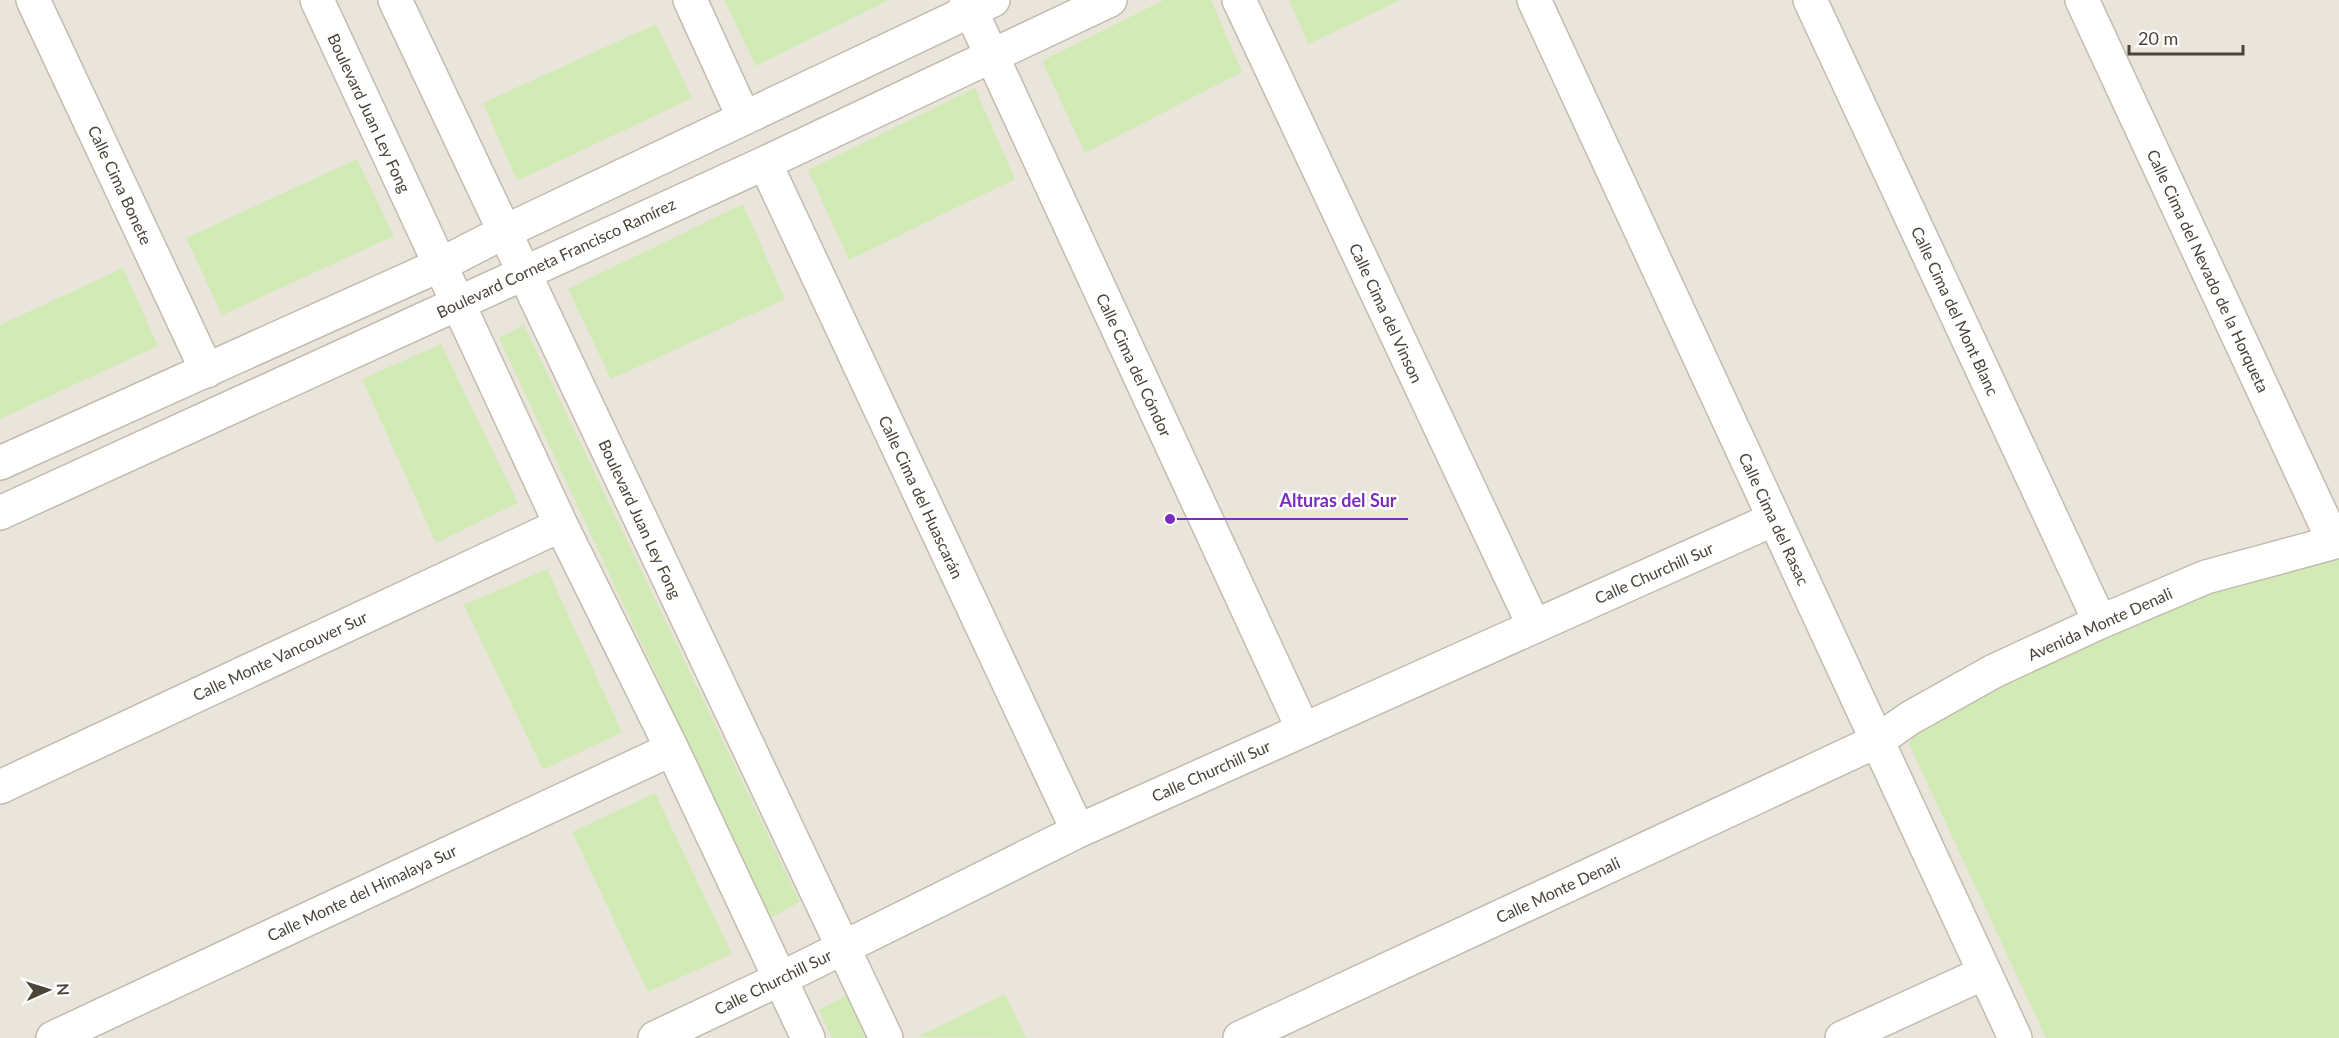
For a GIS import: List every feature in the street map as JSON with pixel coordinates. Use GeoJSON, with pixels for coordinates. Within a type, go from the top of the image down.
{"type":"FeatureCollection","features":[{"type":"Feature","properties":{"kind":"street","name":"Calle Cima Bonete"},"geometry":{"type":"LineString","coordinates":[[33,0],[207,371]]}},
{"type":"Feature","properties":{"kind":"street","name":"Boulevard Juan Ley Fong"},"geometry":{"type":"LineString","coordinates":[[317,0],[561,525],[672,749],[808,1038]]}},
{"type":"Feature","properties":{"kind":"street","name":"Boulevard Juan Ley Fong"},"geometry":{"type":"LineString","coordinates":[[395,0],[886,1038]]}},
{"type":"Feature","properties":{"kind":"street"},"geometry":{"type":"LineString","coordinates":[[690,0],[744,118]]}},
{"type":"Feature","properties":{"kind":"street","name":"Boulevard Corneta Francisco Ramírez"},"geometry":{"type":"LineString","coordinates":[[0,513],[765,163],[1110,0]]}},
{"type":"Feature","properties":{"kind":"street","name":"Calle Cima del Vinson"},"geometry":{"type":"LineString","coordinates":[[1239,0],[1534,626]]}},
{"type":"Feature","properties":{"kind":"street","name":"Calle Cima del Rasac"},"geometry":{"type":"LineString","coordinates":[[1534,0],[2015,1038]]}},
{"type":"Feature","properties":{"kind":"street","name":"Calle Cima del Mont Blanc"},"geometry":{"type":"LineString","coordinates":[[1810,0],[2100,622]]}},
{"type":"Feature","properties":{"kind":"street","name":"Calle Cima del Nevado de la Horqueta"},"geometry":{"type":"LineString","coordinates":[[2082,0],[2337,541]]}},
{"type":"Feature","properties":{"kind":"street"},"geometry":{"type":"LineString","coordinates":[[0,463],[440,265],[977,4]]}},
{"type":"Feature","properties":{"kind":"street","name":"Calle Cima del Cóndor"},"geometry":{"type":"LineString","coordinates":[[977,4],[992,57],[1303,729]]}},
{"type":"Feature","properties":{"kind":"street","name":"Calle Cima del Huascarán"},"geometry":{"type":"LineString","coordinates":[[765,163],[1078,831]]}},
{"type":"Feature","properties":{"kind":"street","name":"Calle Churchill Sur"},"geometry":{"type":"LineString","coordinates":[[655,1038],[780,979],[1078,831],[1774,519]]}},
{"type":"Feature","properties":{"kind":"street","name":"Calle Monte Vancouver Sur"},"geometry":{"type":"LineString","coordinates":[[0,788],[561,525]]}},
{"type":"Feature","properties":{"kind":"street","name":"Avenida Monte Denali"},"geometry":{"type":"LineString","coordinates":[[1877,741],[1910,718],[1994,671],[2100,622],[2206,577],[2337,541]]}},
{"type":"Feature","properties":{"kind":"street","name":"Calle Monte Denali"},"geometry":{"type":"LineString","coordinates":[[1240,1038],[1877,741]]}},
{"type":"Feature","properties":{"kind":"street","name":"Calle Monte del Himalaya Sur"},"geometry":{"type":"LineString","coordinates":[[52,1038],[672,749]]}},
{"type":"Feature","properties":{"kind":"street"},"geometry":{"type":"LineString","coordinates":[[1842,1038],[1984,973]]}},
{"type":"Feature","properties":{"kind":"shaded area"},"geometry":{"type":"Polygon","coordinates":[[[0,0],[2339,0],[2339,1038],[0,1038],[0,0]]]}},
{"type":"Feature","properties":{"kind":"green space"},"geometry":{"type":"Polygon","coordinates":[[[724,0],[889,0],[756,66],[724,0]]]}},
{"type":"Feature","properties":{"kind":"green space"},"geometry":{"type":"Polygon","coordinates":[[[1164,0],[1211,0],[1242,72],[1085,153],[1042,61],[1164,0]]]}},
{"type":"Feature","properties":{"kind":"green space"},"geometry":{"type":"Polygon","coordinates":[[[1289,0],[1401,0],[1308,44],[1289,0]]]}},
{"type":"Feature","properties":{"kind":"green space"},"geometry":{"type":"Polygon","coordinates":[[[656,24],[692,98],[517,181],[483,103],[656,24]]]}},
{"type":"Feature","properties":{"kind":"green space"},"geometry":{"type":"Polygon","coordinates":[[[975,88],[1015,179],[849,260],[808,170],[975,88]]]}},
{"type":"Feature","properties":{"kind":"green space"},"geometry":{"type":"Polygon","coordinates":[[[357,159],[394,236],[222,315],[186,238],[357,159]]]}},
{"type":"Feature","properties":{"kind":"green space"},"geometry":{"type":"Polygon","coordinates":[[[743,204],[785,299],[611,379],[568,289],[743,204]]]}},
{"type":"Feature","properties":{"kind":"green space"},"geometry":{"type":"Polygon","coordinates":[[[123,268],[158,346],[0,419],[0,325],[123,268]]]}},
{"type":"Feature","properties":{"kind":"green space"},"geometry":{"type":"Polygon","coordinates":[[[524,325],[800,902],[770,918],[499,338],[524,325]]]}},
{"type":"Feature","properties":{"kind":"green space"},"geometry":{"type":"Polygon","coordinates":[[[441,344],[518,503],[436,543],[362,379],[441,344]]]}},
{"type":"Feature","properties":{"kind":"green space"},"geometry":{"type":"Polygon","coordinates":[[[2339,554],[2339,1038],[2046,1038],[1909,744],[1921,721],[2173,604],[2339,554]]]}},
{"type":"Feature","properties":{"kind":"green space"},"geometry":{"type":"Polygon","coordinates":[[[547,569],[622,732],[543,770],[464,605],[547,569]]]}},
{"type":"Feature","properties":{"kind":"green space"},"geometry":{"type":"Polygon","coordinates":[[[655,793],[732,954],[648,992],[572,832],[655,793]]]}},
{"type":"Feature","properties":{"kind":"green space"},"geometry":{"type":"Polygon","coordinates":[[[1005,994],[1026,1038],[917,1037],[1005,994]]]}},
{"type":"Feature","properties":{"kind":"green space"},"geometry":{"type":"Polygon","coordinates":[[[847,995],[867,1038],[832,1038],[819,1010],[847,995]]]}},
{"type":"Feature","properties":{"kind":"place","name":"Alturas del Sur"},"geometry":{"type":"Point","coordinates":[1170,519]}}]}
